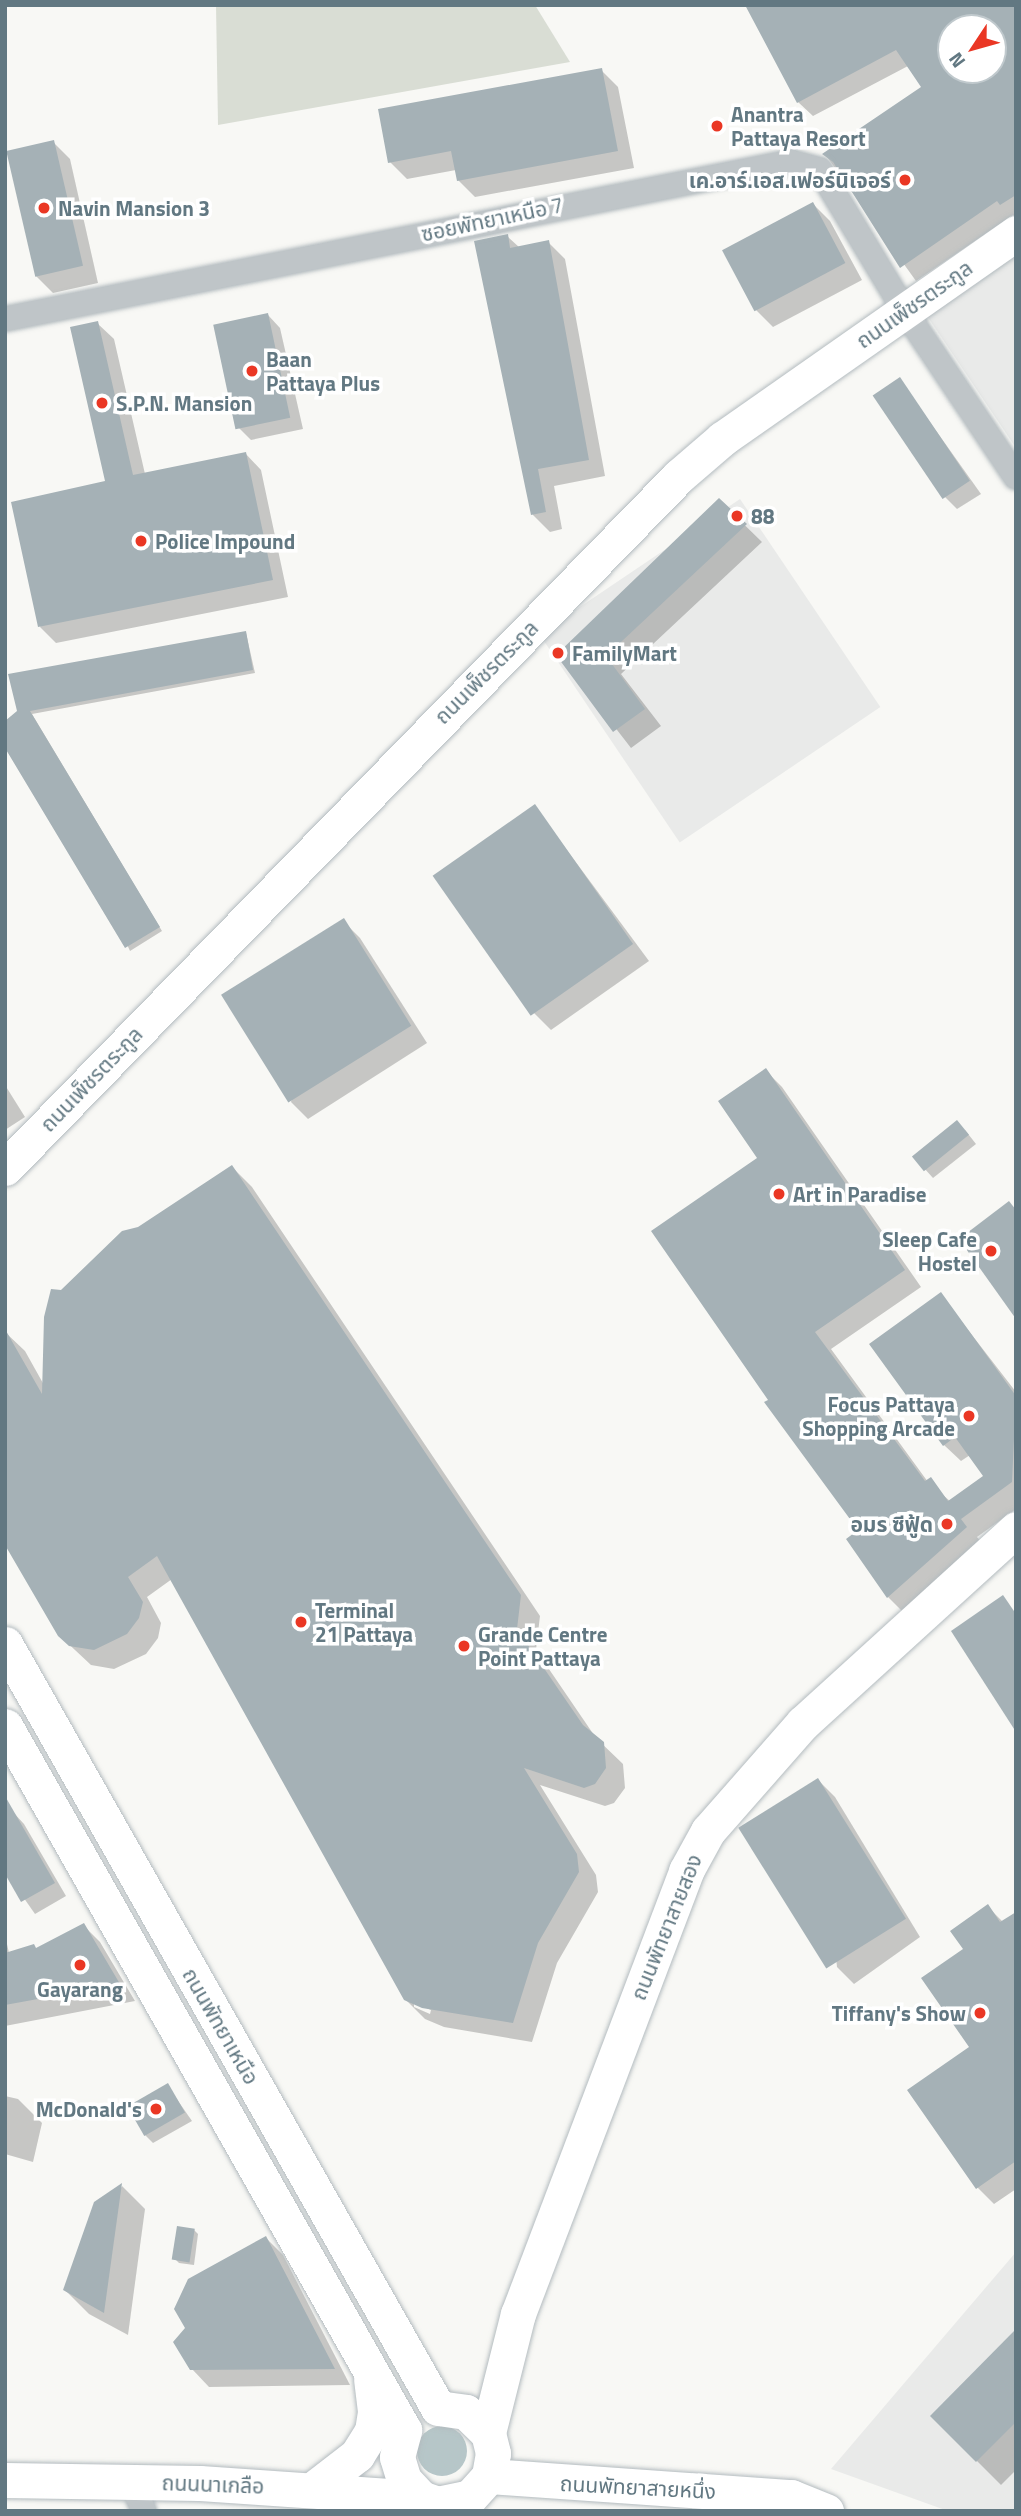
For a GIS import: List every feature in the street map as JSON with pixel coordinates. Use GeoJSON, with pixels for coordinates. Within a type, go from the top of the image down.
{"type":"FeatureCollection","features":[{"type":"Feature","properties":{"kind":"main road","name":"ถนนเพ็ชรตระกูล"},"geometry":{"type":"LineString","coordinates":[[5,1168],[679,476],[722,439],[1016,233]]}},
{"type":"Feature","properties":{"kind":"main road","name":"ถนนพัทยาสายสอง"},"geometry":{"type":"LineString","coordinates":[[480,2495],[493,2453],[488,2433],[518,2314],[686,1871],[708,1831],[803,1723],[1016,1529]]}},
{"type":"Feature","properties":{"kind":"main road","name":"ถนนพัทยาเหนือ"},"geometry":{"type":"LineString","coordinates":[[5,1644],[438,2408],[466,2412],[488,2433]]}},
{"type":"Feature","properties":{"kind":"main road","name":"ถนนพัทยาเหนือ"},"geometry":{"type":"LineString","coordinates":[[5,1726],[404,2430],[397,2458],[404,2480],[421,2497]]}},
{"type":"Feature","properties":{"kind":"main road"},"geometry":{"type":"LineString","coordinates":[[313,2489],[357,2455],[372,2431],[375,2411],[370,2370]]}},
{"type":"Feature","properties":{"kind":"main road"},"geometry":{"type":"LineString","coordinates":[[498,2395],[516,2453],[531,2469],[564,2484]]}},
{"type":"Feature","properties":{"kind":"main road","name":"ถนนนาเกลือ"},"geometry":{"type":"LineString","coordinates":[[5,2480],[137,2496],[313,2489],[421,2497]]}},
{"type":"Feature","properties":{"kind":"main road","name":"ถนนพัทยาสายหนึ่ง"},"geometry":{"type":"LineString","coordinates":[[421,2497],[438,2504],[480,2495],[564,2484],[791,2497],[826,2511]]}},
{"type":"Feature","properties":{"kind":"street","name":"ซอยพัทยาเหนือ 7"},"geometry":{"type":"LineString","coordinates":[[5,319],[791,162],[820,170],[904,310],[1016,477]]}},
{"type":"Feature","properties":{"kind":"shaded area"},"geometry":{"type":"Polygon","coordinates":[[[216,5],[535,5],[570,62],[218,125],[216,5]]]}},
{"type":"Feature","properties":{"kind":"shaded area"},"geometry":{"type":"Polygon","coordinates":[[[1016,255],[1016,448],[927,316],[1016,255]]]}},
{"type":"Feature","properties":{"kind":"shaded area"},"geometry":{"type":"Polygon","coordinates":[[[740,499],[880,707],[680,842],[539,634],[740,499]]]}},
{"type":"Feature","properties":{"kind":"shaded area"},"geometry":{"type":"Polygon","coordinates":[[[1016,2252],[1016,2511],[948,2511],[831,2469],[1016,2252]]]}},
{"type":"Feature","properties":{"kind":"shaded area"},"geometry":{"type":"Polygon","coordinates":[[[442,2426],[460,2433],[467,2451],[460,2469],[442,2476],[424,2469],[417,2451],[424,2433],[442,2426]]]}},
{"type":"Feature","properties":{"kind":"building"},"geometry":{"type":"Polygon","coordinates":[[[745,5],[1016,5],[1016,195],[1000,205],[997,201],[900,268],[833,162],[822,154],[921,87],[896,50],[797,103],[745,5]]]}},
{"type":"Feature","properties":{"kind":"building"},"geometry":{"type":"Polygon","coordinates":[[[602,68],[618,151],[457,181],[451,151],[388,163],[378,109],[602,68]]]}},
{"type":"Feature","properties":{"kind":"building","name":"Navin Mansion 3"},"geometry":{"type":"Polygon","coordinates":[[[54,140],[83,266],[35,277],[6,151],[54,140]]]}},
{"type":"Feature","properties":{"kind":"building"},"geometry":{"type":"Polygon","coordinates":[[[813,202],[845,263],[754,311],[722,250],[813,202]]]}},
{"type":"Feature","properties":{"kind":"building"},"geometry":{"type":"Polygon","coordinates":[[[508,234],[510,248],[549,240],[589,460],[538,469],[546,512],[531,515],[474,241],[508,234]]]}},
{"type":"Feature","properties":{"kind":"building","name":"Baan Pattaya Plus"},"geometry":{"type":"Polygon","coordinates":[[[268,313],[290,418],[235,429],[213,325],[268,313]]]}},
{"type":"Feature","properties":{"kind":"building"},"geometry":{"type":"Polygon","coordinates":[[[98,321],[133,475],[246,452],[273,580],[38,627],[11,502],[105,481],[70,327],[98,321]]]}},
{"type":"Feature","properties":{"kind":"building"},"geometry":{"type":"Polygon","coordinates":[[[900,377],[970,481],[943,499],[873,395],[900,377]]]}},
{"type":"Feature","properties":{"kind":"building"},"geometry":{"type":"Polygon","coordinates":[[[719,498],[747,524],[606,656],[645,709],[613,732],[556,655],[719,498]]]}},
{"type":"Feature","properties":{"kind":"building"},"geometry":{"type":"Polygon","coordinates":[[[246,631],[253,670],[30,711],[160,927],[125,948],[5,748],[5,721],[17,711],[8,674],[246,631]]]}},
{"type":"Feature","properties":{"kind":"building"},"geometry":{"type":"Polygon","coordinates":[[[535,804],[633,944],[531,1016],[433,876],[535,804]]]}},
{"type":"Feature","properties":{"kind":"building"},"geometry":{"type":"Polygon","coordinates":[[[344,918],[411,1026],[288,1103],[221,995],[344,918]]]}},
{"type":"Feature","properties":{"kind":"building"},"geometry":{"type":"Polygon","coordinates":[[[766,1068],[905,1270],[815,1332],[925,1481],[931,1477],[948,1501],[983,1476],[955,1437],[943,1446],[869,1344],[941,1292],[1016,1396],[1012,1482],[961,1519],[967,1527],[887,1598],[846,1539],[858,1530],[764,1402],[768,1400],[651,1231],[757,1158],[718,1101],[766,1068]]]}},
{"type":"Feature","properties":{"kind":"building"},"geometry":{"type":"Polygon","coordinates":[[[957,1120],[969,1135],[924,1171],[912,1157],[957,1120]]]}},
{"type":"Feature","properties":{"kind":"building","name":"Terminal 21 Pattaya"},"geometry":{"type":"Polygon","coordinates":[[[232,1165],[521,1595],[517,1629],[583,1725],[604,1742],[606,1768],[595,1784],[584,1788],[524,1768],[577,1854],[579,1872],[538,1943],[513,2023],[422,2008],[404,2000],[157,1556],[128,1577],[143,1602],[139,1618],[127,1634],[94,1650],[69,1646],[58,1636],[5,1545],[5,1329],[42,1394],[44,1317],[51,1289],[61,1290],[122,1231],[138,1227],[232,1165]]]}},
{"type":"Feature","properties":{"kind":"building","name":"Sleep Cafe Hostel"},"geometry":{"type":"Polygon","coordinates":[[[1009,1201],[1016,1210],[1016,1319],[959,1239],[1009,1201]]]}},
{"type":"Feature","properties":{"kind":"building"},"geometry":{"type":"Polygon","coordinates":[[[1003,1595],[1016,1614],[1016,1732],[951,1631],[1003,1595]]]}},
{"type":"Feature","properties":{"kind":"building"},"geometry":{"type":"Polygon","coordinates":[[[818,1778],[906,1919],[826,1969],[738,1828],[818,1778]]]}},
{"type":"Feature","properties":{"kind":"building"},"geometry":{"type":"Polygon","coordinates":[[[5,1796],[55,1883],[21,1902],[5,1874],[5,1796]]]}},
{"type":"Feature","properties":{"kind":"building","name":"Tiffany's Show"},"geometry":{"type":"Polygon","coordinates":[[[988,1904],[1000,1922],[1016,1912],[1016,2161],[976,2189],[907,2090],[969,2047],[921,1978],[963,1949],[950,1931],[988,1904]]]}},
{"type":"Feature","properties":{"kind":"building"},"geometry":{"type":"Polygon","coordinates":[[[84,1923],[120,1984],[5,2005],[5,1953],[34,1944],[36,1948],[84,1923]]]}},
{"type":"Feature","properties":{"kind":"building","name":"McDonald's"},"geometry":{"type":"Polygon","coordinates":[[[168,2083],[185,2112],[144,2136],[127,2106],[168,2083]]]}},
{"type":"Feature","properties":{"kind":"building"},"geometry":{"type":"Polygon","coordinates":[[[122,2183],[104,2313],[63,2290],[94,2202],[122,2183]]]}},
{"type":"Feature","properties":{"kind":"building"},"geometry":{"type":"Polygon","coordinates":[[[177,2226],[195,2229],[189,2262],[172,2260],[177,2226]]]}},
{"type":"Feature","properties":{"kind":"building"},"geometry":{"type":"Polygon","coordinates":[[[266,2236],[335,2369],[190,2370],[173,2342],[185,2328],[174,2309],[188,2279],[266,2236]]]}},
{"type":"Feature","properties":{"kind":"building"},"geometry":{"type":"Polygon","coordinates":[[[1016,2329],[1016,2422],[976,2462],[930,2416],[1016,2329]]]}},
{"type":"Feature","properties":{"kind":"place","name":"Anantra Pattaya Resort"},"geometry":{"type":"Point","coordinates":[717,126]}},
{"type":"Feature","properties":{"kind":"place","name":"เค.อาร์.เอส.เฟอร์นิเจอร์"},"geometry":{"type":"Point","coordinates":[905,180]}},
{"type":"Feature","properties":{"kind":"place","name":"Navin Mansion 3"},"geometry":{"type":"Point","coordinates":[44,208]}},
{"type":"Feature","properties":{"kind":"place","name":"Baan Pattaya Plus"},"geometry":{"type":"Point","coordinates":[252,371]}},
{"type":"Feature","properties":{"kind":"place","name":"S.P.N. Mansion"},"geometry":{"type":"Point","coordinates":[102,403]}},
{"type":"Feature","properties":{"kind":"place","name":"88"},"geometry":{"type":"Point","coordinates":[737,516]}},
{"type":"Feature","properties":{"kind":"place","name":"Police Impound"},"geometry":{"type":"Point","coordinates":[141,541]}},
{"type":"Feature","properties":{"kind":"place","name":"FamilyMart"},"geometry":{"type":"Point","coordinates":[558,653]}},
{"type":"Feature","properties":{"kind":"place","name":"Art in Paradise"},"geometry":{"type":"Point","coordinates":[779,1194]}},
{"type":"Feature","properties":{"kind":"place","name":"Sleep Cafe Hostel"},"geometry":{"type":"Point","coordinates":[991,1251]}},
{"type":"Feature","properties":{"kind":"place","name":"Focus Pattaya Shopping Arcade"},"geometry":{"type":"Point","coordinates":[969,1416]}},
{"type":"Feature","properties":{"kind":"place","name":"อมร ซีฟู้ด"},"geometry":{"type":"Point","coordinates":[947,1524]}},
{"type":"Feature","properties":{"kind":"place","name":"Terminal 21 Pattaya"},"geometry":{"type":"Point","coordinates":[301,1622]}},
{"type":"Feature","properties":{"kind":"place","name":"Grande Centre Point Pattaya"},"geometry":{"type":"Point","coordinates":[464,1646]}},
{"type":"Feature","properties":{"kind":"place","name":"Gayarang"},"geometry":{"type":"Point","coordinates":[80,1965]}},
{"type":"Feature","properties":{"kind":"place","name":"Tiffany's Show"},"geometry":{"type":"Point","coordinates":[980,2013]}},
{"type":"Feature","properties":{"kind":"place","name":"McDonald's"},"geometry":{"type":"Point","coordinates":[156,2109]}}]}
